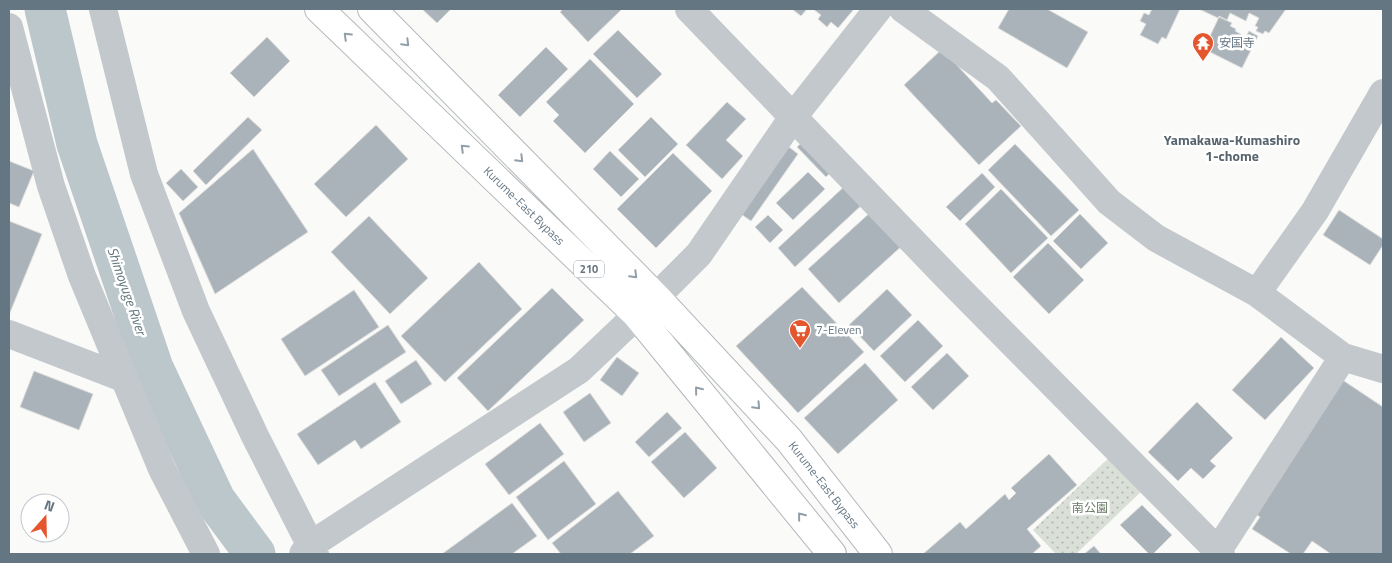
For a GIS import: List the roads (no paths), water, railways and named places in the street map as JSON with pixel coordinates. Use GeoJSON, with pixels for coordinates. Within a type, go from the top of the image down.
{"type":"FeatureCollection","features":[{"type":"Feature","properties":{"kind":"highway","name":"Kurume-East Bypass"},"geometry":{"type":"LineString","coordinates":[[319,9],[646,305],[789,440],[878,554]]}},
{"type":"Feature","properties":{"kind":"highway","name":"Kurume-East Bypass"},"geometry":{"type":"LineString","coordinates":[[372,9],[646,305],[832,554]]}},
{"type":"Feature","properties":{"kind":"street"},"geometry":{"type":"LineString","coordinates":[[103,9],[144,174],[192,302],[309,552],[579,370],[699,254],[793,117],[878,9]]}},
{"type":"Feature","properties":{"kind":"street"},"geometry":{"type":"LineString","coordinates":[[689,9],[1219,553],[1343,357]]}},
{"type":"Feature","properties":{"kind":"street"},"geometry":{"type":"LineString","coordinates":[[903,9],[998,78],[1109,202],[1156,238],[1257,293],[1343,357],[1383,369]]}},
{"type":"Feature","properties":{"kind":"street"},"geometry":{"type":"LineString","coordinates":[[9,27],[51,186],[82,276],[162,469],[206,554]]}},
{"type":"Feature","properties":{"kind":"street"},"geometry":{"type":"LineString","coordinates":[[1257,293],[1316,211],[1383,93]]}},
{"type":"Feature","properties":{"kind":"street"},"geometry":{"type":"LineString","coordinates":[[9,334],[123,378]]}},
{"type":"Feature","properties":{"kind":"waterway","name":"Shimoyuge River"},"geometry":{"type":"LineString","coordinates":[[45,9],[77,144],[153,368],[215,500],[255,554]]}},
{"type":"Feature","properties":{"kind":"place","name":"安国寺"},"geometry":{"type":"Point","coordinates":[1203,62]}},
{"type":"Feature","properties":{"kind":"place","name":"7-Eleven"},"geometry":{"type":"Point","coordinates":[800,349]}},
{"type":"Feature","properties":{"kind":"district","name":"Yamakawa-Kumashiro 1-chome"},"geometry":{"type":"Point","coordinates":[1232,148]}},
{"type":"Feature","properties":{"kind":"park label","name":"南公園"},"geometry":{"type":"Point","coordinates":[1090,508]}}]}
